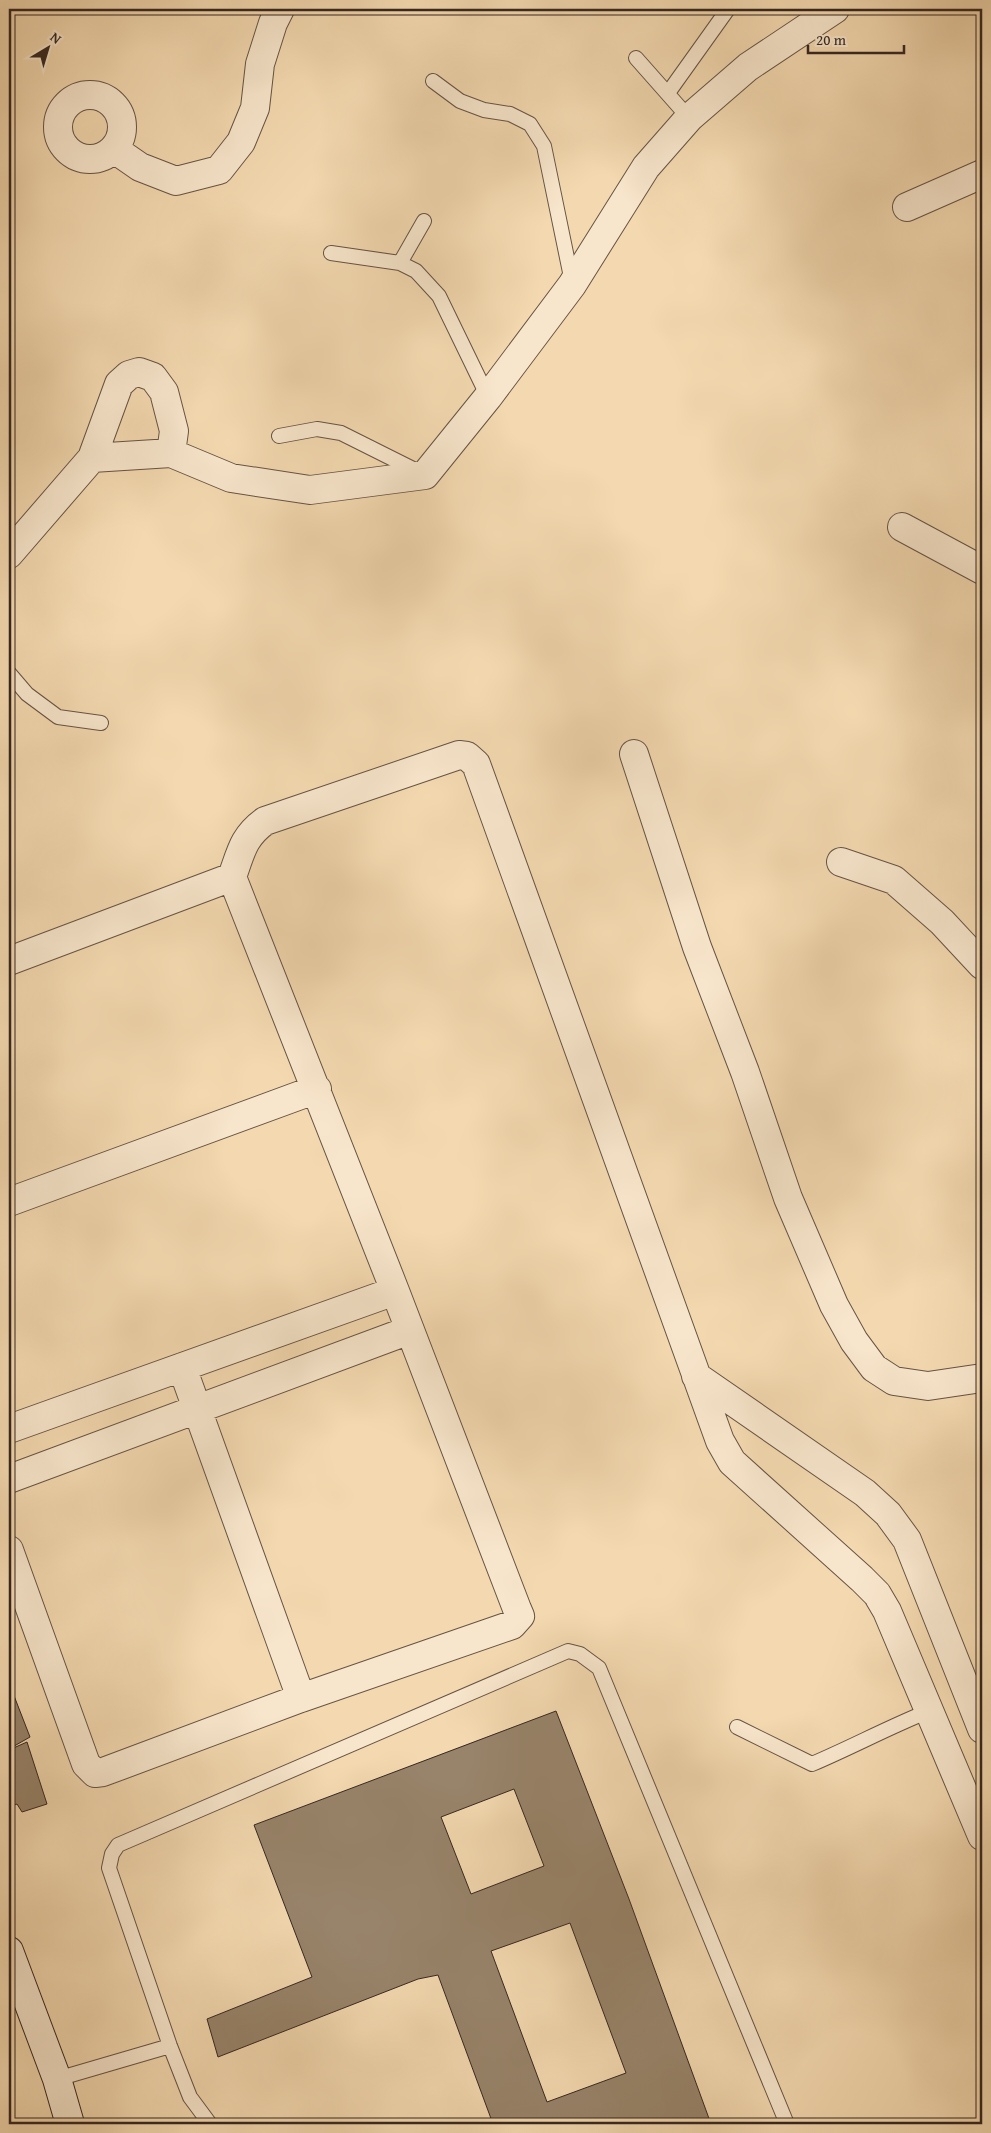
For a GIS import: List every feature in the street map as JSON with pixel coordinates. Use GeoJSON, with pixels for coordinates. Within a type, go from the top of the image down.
{"type":"FeatureCollection","features":[{"type":"Feature","properties":{"kind":"street"},"geometry":{"type":"LineString","coordinates":[[114,149],[140,167],[176,181],[219,170],[241,142],[255,108],[260,64],[273,23],[280,9]]}},
{"type":"Feature","properties":{"kind":"street"},"geometry":{"type":"LineString","coordinates":[[92,458],[171,453],[231,478],[310,490],[425,475],[488,397],[572,285],[646,167],[689,118],[748,67],[835,9]]}},
{"type":"Feature","properties":{"kind":"street"},"geometry":{"type":"LineString","coordinates":[[908,206],[982,174]]}},
{"type":"Feature","properties":{"kind":"street"},"geometry":{"type":"LineString","coordinates":[[9,554],[92,458],[119,384],[130,375],[139,372],[153,377],[164,392],[174,431],[171,453]]}},
{"type":"Feature","properties":{"kind":"street"},"geometry":{"type":"LineString","coordinates":[[902,527],[982,570]]}},
{"type":"Feature","properties":{"kind":"street"},"geometry":{"type":"LineString","coordinates":[[634,754],[697,947],[745,1072],[788,1198],[834,1305],[854,1341],[874,1368],[894,1381],[928,1386],[982,1378]]}},
{"type":"Feature","properties":{"kind":"street"},"geometry":{"type":"LineString","coordinates":[[9,1550],[86,1764],[95,1772],[103,1772],[302,1698],[512,1625],[520,1616],[317,1089],[232,877],[243,844],[252,830],[265,821],[459,755],[467,756],[476,764],[720,1441],[732,1462],[877,1594],[887,1611],[982,1836]]}},
{"type":"Feature","properties":{"kind":"street"},"geometry":{"type":"LineString","coordinates":[[841,862],[894,880],[942,922],[982,965]]}},
{"type":"Feature","properties":{"kind":"street"},"geometry":{"type":"LineString","coordinates":[[9,961],[232,877]]}},
{"type":"Feature","properties":{"kind":"street"},"geometry":{"type":"LineString","coordinates":[[9,1202],[317,1089]]}},
{"type":"Feature","properties":{"kind":"street"},"geometry":{"type":"LineString","coordinates":[[9,1429],[395,1291]]}},
{"type":"Feature","properties":{"kind":"street"},"geometry":{"type":"LineString","coordinates":[[9,1479],[410,1330]]}},
{"type":"Feature","properties":{"kind":"street"},"geometry":{"type":"LineString","coordinates":[[182,1367],[302,1698]]}},
{"type":"Feature","properties":{"kind":"street"},"geometry":{"type":"LineString","coordinates":[[696,1376],[865,1493],[888,1514],[906,1540],[982,1729]]}},
{"type":"Feature","properties":{"kind":"street"},"geometry":{"type":"LineString","coordinates":[[9,1951],[57,2080],[70,2124]]}},
{"type":"Feature","properties":{"kind":"lane"},"geometry":{"type":"LineString","coordinates":[[668,92],[728,9]]}},
{"type":"Feature","properties":{"kind":"lane"},"geometry":{"type":"LineString","coordinates":[[636,58],[689,118]]}},
{"type":"Feature","properties":{"kind":"lane"},"geometry":{"type":"LineString","coordinates":[[433,81],[460,101],[484,110],[510,114],[530,124],[544,146],[572,285]]}},
{"type":"Feature","properties":{"kind":"lane"},"geometry":{"type":"LineString","coordinates":[[400,263],[424,221]]}},
{"type":"Feature","properties":{"kind":"lane"},"geometry":{"type":"LineString","coordinates":[[331,253],[400,263],[416,271],[439,296],[488,397]]}},
{"type":"Feature","properties":{"kind":"lane"},"geometry":{"type":"LineString","coordinates":[[279,436],[317,429],[342,433],[425,475]]}},
{"type":"Feature","properties":{"kind":"lane"},"geometry":{"type":"LineString","coordinates":[[9,674],[27,694],[58,717],[101,723]]}},
{"type":"Feature","properties":{"kind":"lane"},"geometry":{"type":"LineString","coordinates":[[210,2124],[190,2097],[170,2046],[109,1868],[112,1854],[118,1845],[568,1651],[580,1654],[599,1668],[787,2124]]}},
{"type":"Feature","properties":{"kind":"lane"},"geometry":{"type":"LineString","coordinates":[[737,1727],[812,1764],[892,1726],[929,1711]]}},
{"type":"Feature","properties":{"kind":"lane"},"geometry":{"type":"LineString","coordinates":[[57,2080],[170,2046]]}},
{"type":"Feature","properties":{"kind":"building"},"geometry":{"type":"Polygon","coordinates":[[[9,1688],[11,1688],[30,1737],[9,1749],[9,1688]]]}},
{"type":"Feature","properties":{"kind":"building"},"geometry":{"type":"Polygon","coordinates":[[[556,1711],[629,1899],[711,2124],[493,2124],[438,1975],[418,1979],[218,2057],[207,2019],[312,1977],[254,1825],[556,1711]],[[514,1789],[441,1817],[471,1894],[544,1866],[514,1789]],[[570,1923],[491,1951],[547,2102],[626,2073],[570,1923]]]}},
{"type":"Feature","properties":{"kind":"building"},"geometry":{"type":"Polygon","coordinates":[[[27,1742],[47,1804],[22,1812],[17,1804],[9,1807],[9,1750],[27,1742]]]}}]}
